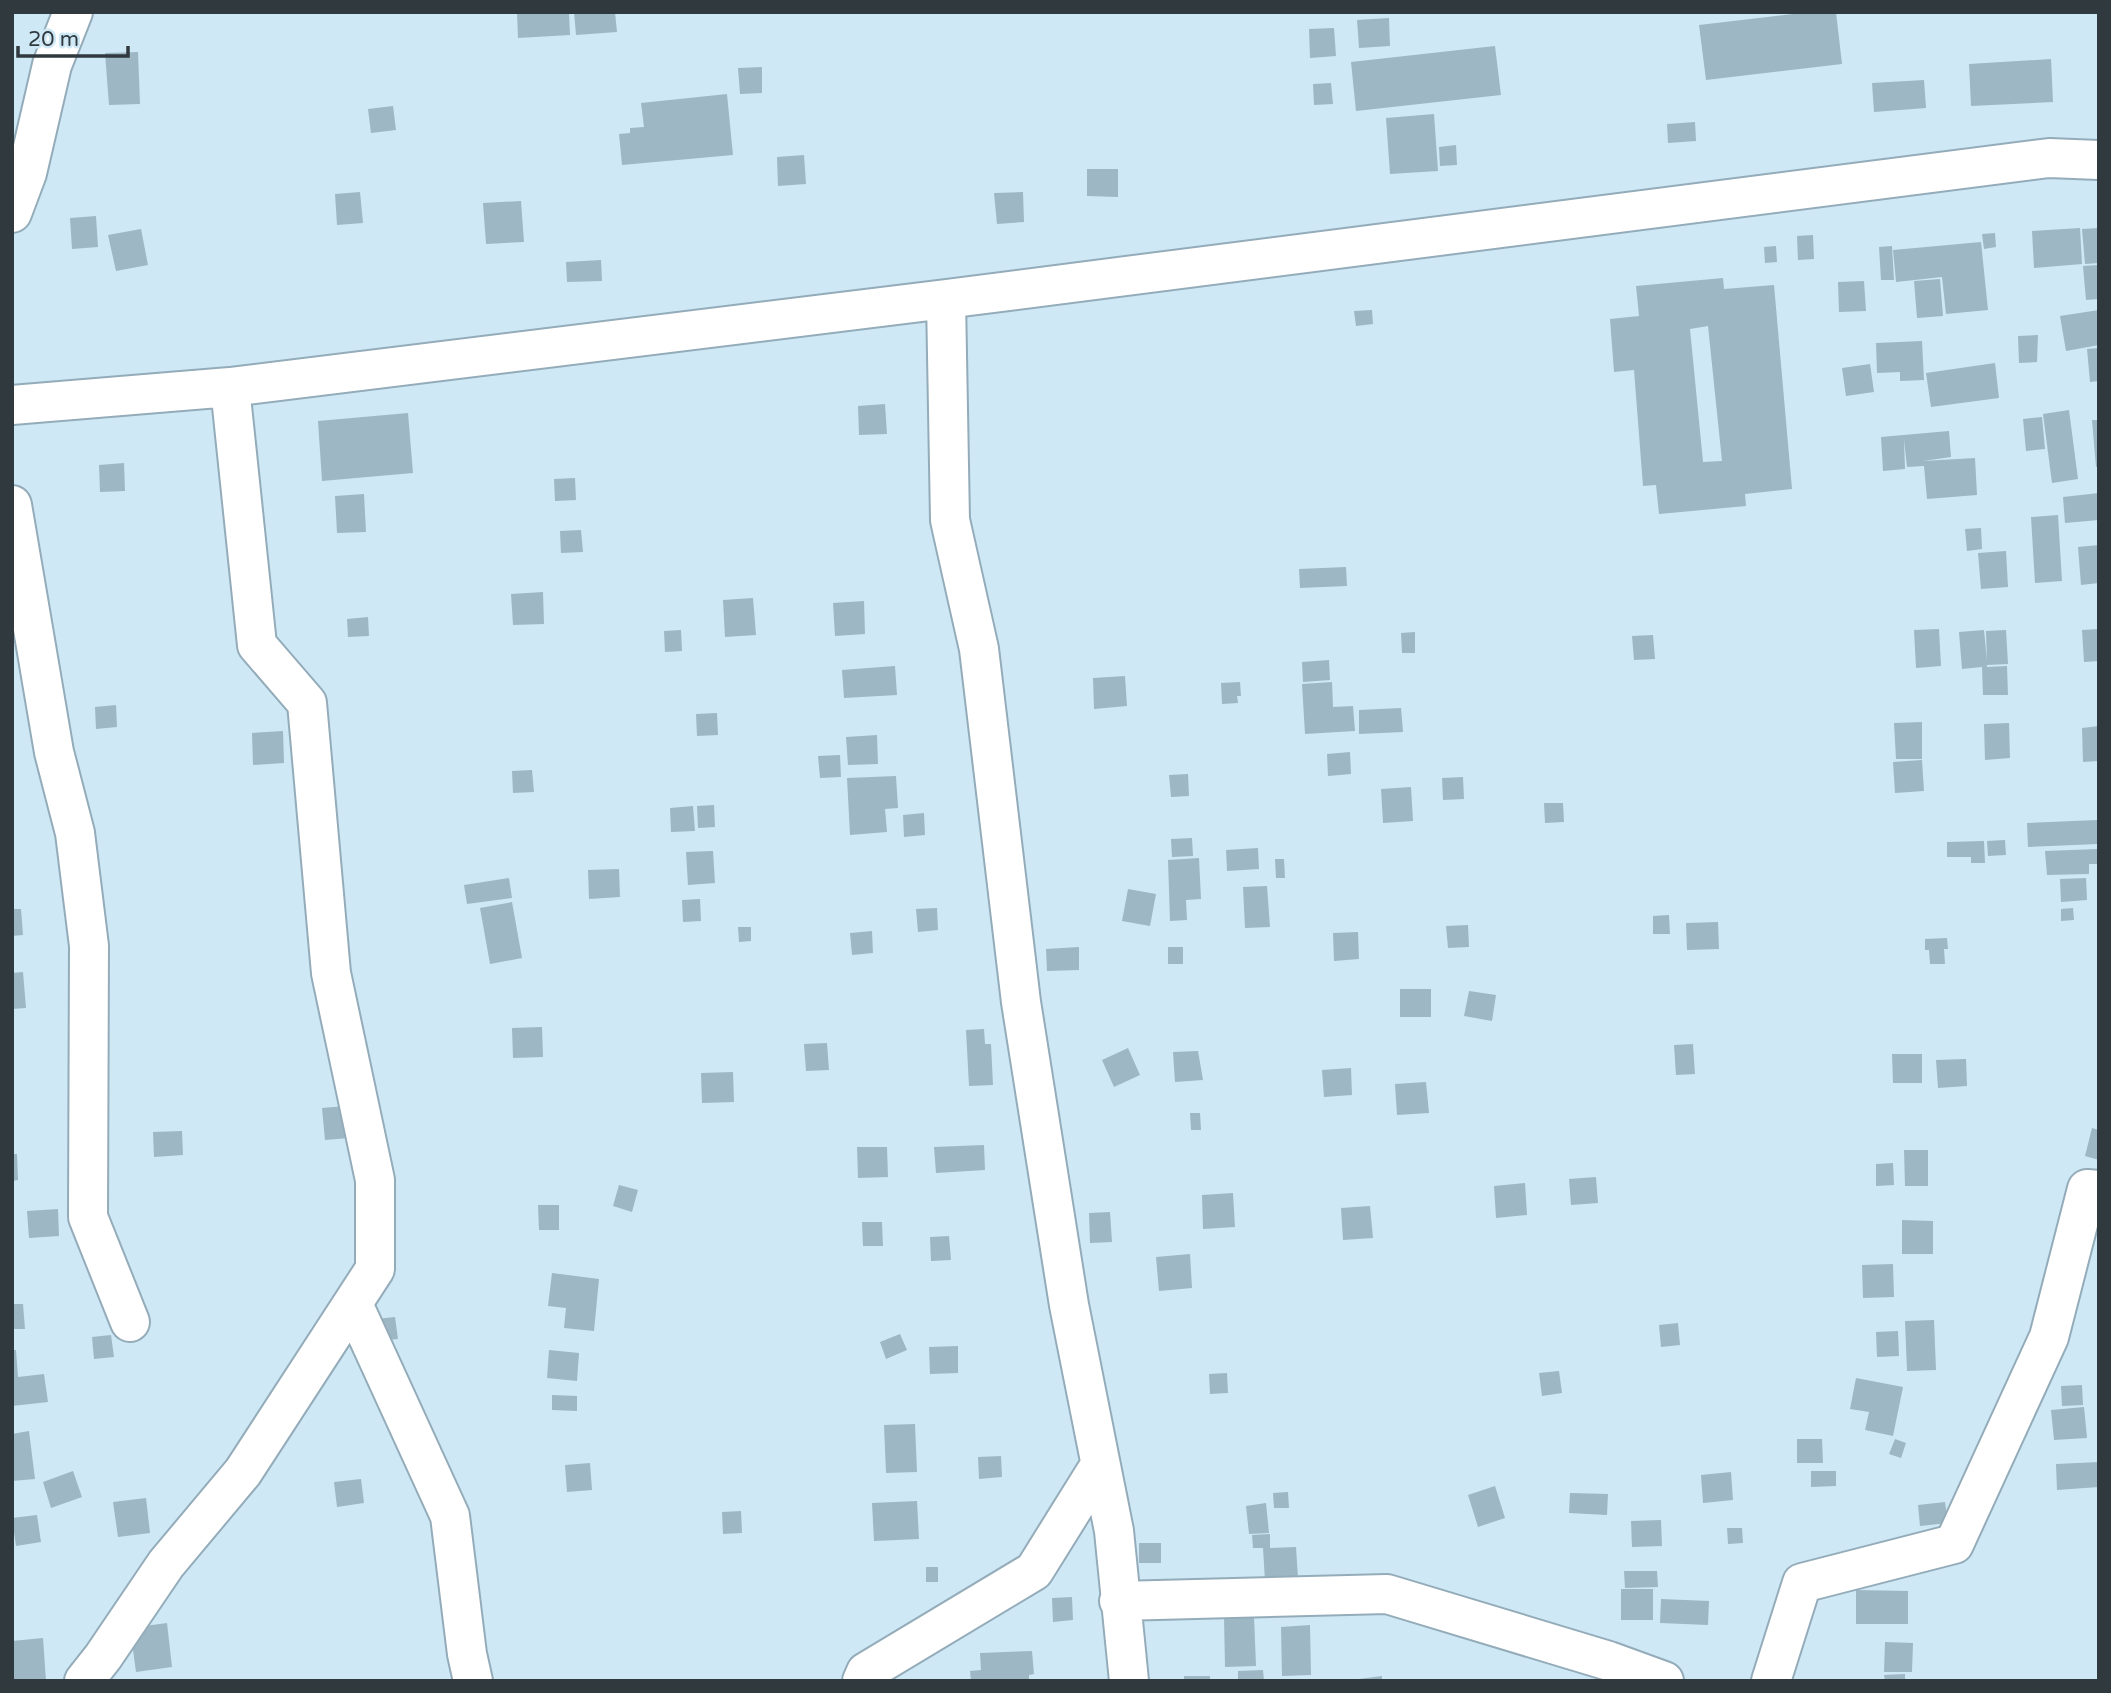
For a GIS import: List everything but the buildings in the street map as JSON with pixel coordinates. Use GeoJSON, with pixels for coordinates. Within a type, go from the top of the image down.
{"type":"FeatureCollection","features":[{"type":"Feature","properties":{"kind":"street"},"geometry":{"type":"LineString","coordinates":[[12,213],[27,173],[52,65],[73,12]]}},
{"type":"Feature","properties":{"kind":"street"},"geometry":{"type":"LineString","coordinates":[[12,405],[230,387],[946,299],[2049,158],[2099,160]]}},
{"type":"Feature","properties":{"kind":"street"},"geometry":{"type":"LineString","coordinates":[[946,299],[950,520],[979,649],[1021,1002],[1069,1305],[1114,1531],[1129,1681]]}},
{"type":"Feature","properties":{"kind":"street"},"geometry":{"type":"LineString","coordinates":[[84,1681],[166,1564],[243,1472],[375,1269],[375,1180],[331,973],[307,703],[257,645],[230,387]]}},
{"type":"Feature","properties":{"kind":"street"},"geometry":{"type":"LineString","coordinates":[[12,505],[54,752],[75,833],[89,946],[88,1217],[130,1322]]}},
{"type":"Feature","properties":{"kind":"street"},"geometry":{"type":"LineString","coordinates":[[1771,1681],[1802,1583],[1954,1544],[2049,1337],[2087,1189],[2099,1190]]}},
{"type":"Feature","properties":{"kind":"street"},"geometry":{"type":"LineString","coordinates":[[353,1304],[450,1516],[467,1654],[473,1681]]}},
{"type":"Feature","properties":{"kind":"street"},"geometry":{"type":"LineString","coordinates":[[862,1681],[866,1672],[1034,1571],[1100,1465]]}},
{"type":"Feature","properties":{"kind":"street"},"geometry":{"type":"LineString","coordinates":[[1119,1601],[1387,1594],[1609,1661],[1664,1681]]}}]}
